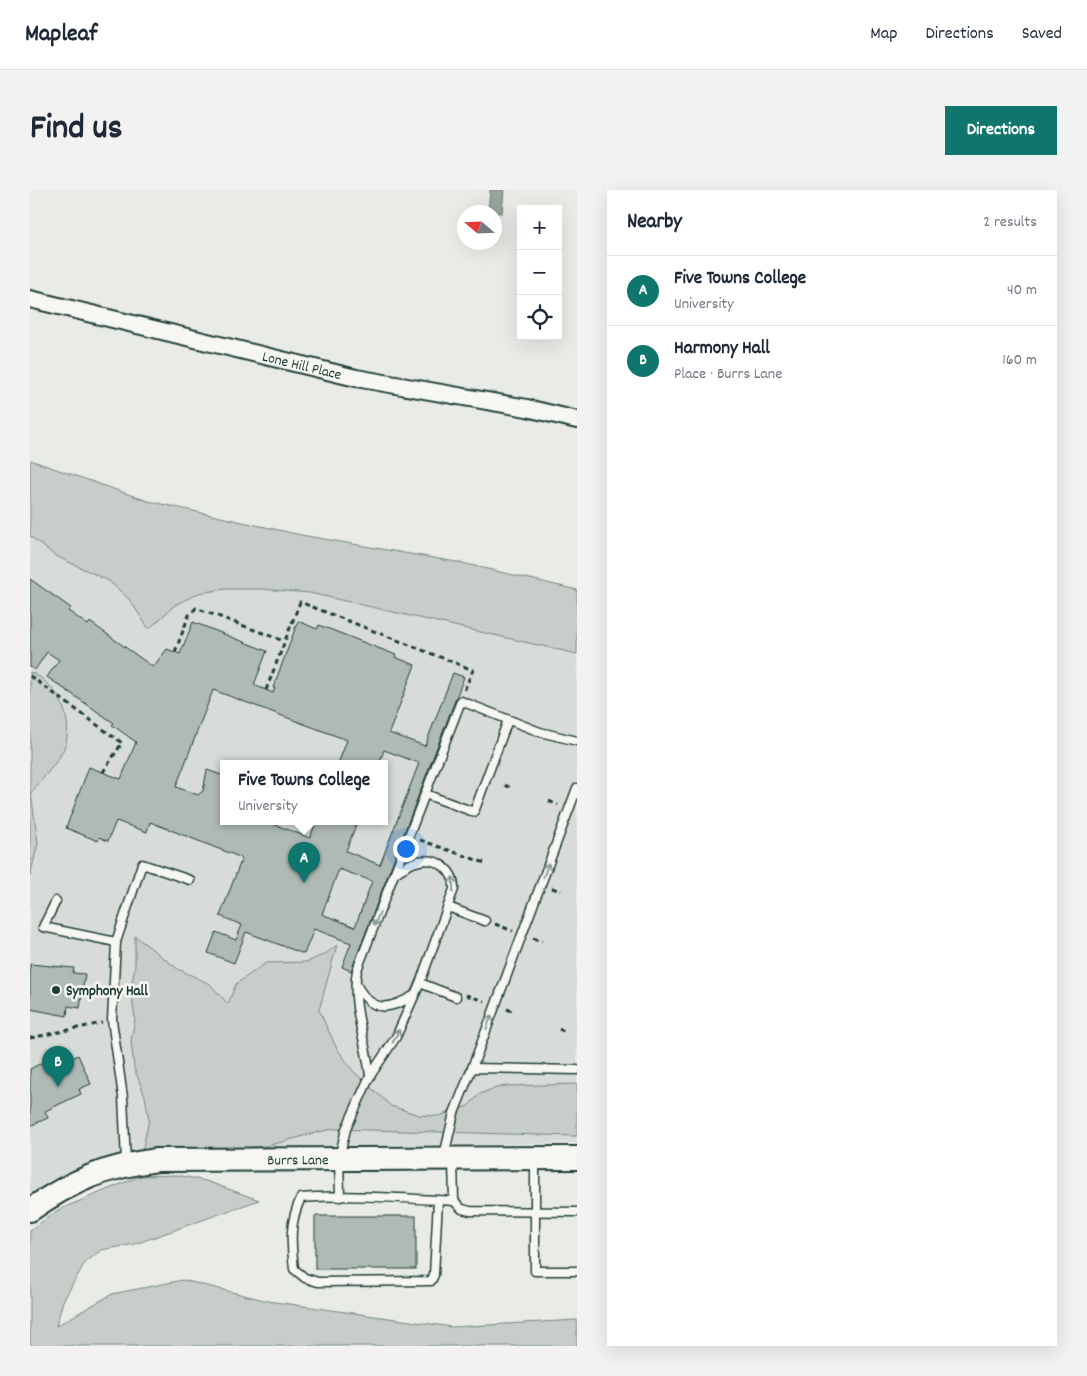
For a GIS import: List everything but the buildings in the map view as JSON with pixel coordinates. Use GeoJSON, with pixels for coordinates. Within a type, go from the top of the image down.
{"type":"FeatureCollection","features":[{"type":"Feature","properties":{"kind":"street","name":"Lone Hill Place"},"geometry":{"type":"LineString","coordinates":[[30,299],[356,378],[527,408],[577,420]]}},
{"type":"Feature","properties":{"kind":"street","name":"Burrs Lane"},"geometry":{"type":"LineString","coordinates":[[30,1210],[77,1181],[95,1173],[126,1164],[157,1160],[577,1158]]}},
{"type":"Feature","properties":{"kind":"lane"},"geometry":{"type":"LineString","coordinates":[[370,1076],[368,1052],[355,1003],[357,970],[461,701],[540,732],[577,740]]}},
{"type":"Feature","properties":{"kind":"lane"},"geometry":{"type":"LineString","coordinates":[[425,794],[474,812],[508,720]]}},
{"type":"Feature","properties":{"kind":"lane"},"geometry":{"type":"LineString","coordinates":[[576,789],[454,1113],[444,1151],[449,1158],[454,1201],[462,1209],[470,1211],[577,1212]]}},
{"type":"Feature","properties":{"kind":"lane"},"geometry":{"type":"LineString","coordinates":[[340,1196],[339,1158],[346,1128],[370,1076],[396,1037],[415,995],[448,907],[454,881],[452,874],[444,866],[432,861],[420,861],[405,866],[394,874]]}},
{"type":"Feature","properties":{"kind":"lane"},"geometry":{"type":"LineString","coordinates":[[126,1164],[123,1097],[112,1020],[116,942],[142,864],[190,880]]}},
{"type":"Feature","properties":{"kind":"lane"},"geometry":{"type":"LineString","coordinates":[[56,901],[43,927],[116,942]]}},
{"type":"Feature","properties":{"kind":"lane"},"geometry":{"type":"LineString","coordinates":[[448,907],[485,920]]}},
{"type":"Feature","properties":{"kind":"lane"},"geometry":{"type":"LineString","coordinates":[[355,982],[367,1000],[376,1006],[388,1008],[398,1006],[415,995]]}},
{"type":"Feature","properties":{"kind":"lane"},"geometry":{"type":"LineString","coordinates":[[420,983],[456,997]]}},
{"type":"Feature","properties":{"kind":"lane"},"geometry":{"type":"LineString","coordinates":[[472,1068],[577,1070]]}},
{"type":"Feature","properties":{"kind":"lane"},"geometry":{"type":"LineString","coordinates":[[535,1158],[535,1271],[577,1272]]}},
{"type":"Feature","properties":{"kind":"lane"},"geometry":{"type":"LineString","coordinates":[[438,1200],[434,1276],[430,1281],[318,1282],[305,1278],[294,1269],[291,1231],[293,1214],[301,1198],[340,1196],[438,1200],[454,1201]]}},
{"type":"Feature","properties":{"kind":"path"},"geometry":{"type":"LineString","coordinates":[[266,690],[300,602],[473,670],[461,701]]}},
{"type":"Feature","properties":{"kind":"path"},"geometry":{"type":"LineString","coordinates":[[175,652],[189,616],[196,608],[284,641]]}},
{"type":"Feature","properties":{"kind":"path"},"geometry":{"type":"LineString","coordinates":[[30,676],[122,742],[103,772]]}},
{"type":"Feature","properties":{"kind":"path"},"geometry":{"type":"LineString","coordinates":[[505,786],[511,788]]}},
{"type":"Feature","properties":{"kind":"path"},"geometry":{"type":"LineString","coordinates":[[549,802],[561,806]]}},
{"type":"Feature","properties":{"kind":"path"},"geometry":{"type":"LineString","coordinates":[[417,839],[485,863]]}},
{"type":"Feature","properties":{"kind":"path"},"geometry":{"type":"LineString","coordinates":[[552,888],[561,892]]}},
{"type":"Feature","properties":{"kind":"path"},"geometry":{"type":"LineString","coordinates":[[533,938],[542,941]]}},
{"type":"Feature","properties":{"kind":"path"},"geometry":{"type":"LineString","coordinates":[[506,1009],[514,1012]]}},
{"type":"Feature","properties":{"kind":"path"},"geometry":{"type":"LineString","coordinates":[[30,1038],[112,1020]]}},
{"type":"Feature","properties":{"kind":"path"},"geometry":{"type":"LineString","coordinates":[[559,1029],[566,1032]]}},
{"type":"Feature","properties":{"kind":"shaded area"},"geometry":{"type":"Polygon","coordinates":[[[490,190],[504,190],[502,213],[502,205],[489,205],[490,190]]]}},
{"type":"Feature","properties":{"kind":"shaded area"},"geometry":{"type":"Polygon","coordinates":[[[30,460],[148,501],[301,535],[462,563],[577,590],[577,654],[310,593],[262,589],[225,589],[199,593],[175,605],[149,629],[129,599],[109,581],[54,555],[30,536],[30,460]]]}},
{"type":"Feature","properties":{"kind":"shaded area"},"geometry":{"type":"Polygon","coordinates":[[[30,475],[577,622],[577,1143],[159,1148],[91,1162],[30,1193],[30,475]]]}},
{"type":"Feature","properties":{"kind":"shaded area"},"geometry":{"type":"Polygon","coordinates":[[[30,672],[41,678],[58,696],[67,720],[68,732],[60,756],[31,793],[38,843],[30,876],[30,672]]]}},
{"type":"Feature","properties":{"kind":"shaded area"},"geometry":{"type":"Polygon","coordinates":[[[135,936],[178,969],[210,984],[228,1004],[236,984],[266,963],[307,962],[327,953],[337,945],[319,1010],[336,1047],[353,1071],[391,1106],[419,1115],[439,1116],[468,1106],[480,1094],[492,1089],[506,1086],[577,1084],[577,1136],[333,1129],[258,1147],[185,1147],[142,1151],[149,1120],[145,1096],[134,1068],[131,1041],[135,1019],[131,990],[135,965],[135,936]]]}},
{"type":"Feature","properties":{"kind":"shaded area"},"geometry":{"type":"Polygon","coordinates":[[[177,1175],[206,1181],[259,1200],[135,1244],[101,1250],[84,1264],[63,1301],[56,1326],[112,1294],[183,1280],[268,1301],[452,1327],[577,1320],[577,1346],[30,1346],[30,1231],[58,1210],[140,1176],[177,1175]]]}},
{"type":"Feature","properties":{"kind":"place","name":"Five Towns College"},"geometry":{"type":"Point","coordinates":[304,883]}},
{"type":"Feature","properties":{"kind":"place","name":"Symphony Hall"},"geometry":{"type":"Point","coordinates":[56,990]}},
{"type":"Feature","properties":{"kind":"place","name":"Harmony Hall"},"geometry":{"type":"Point","coordinates":[58,1087]}}]}
